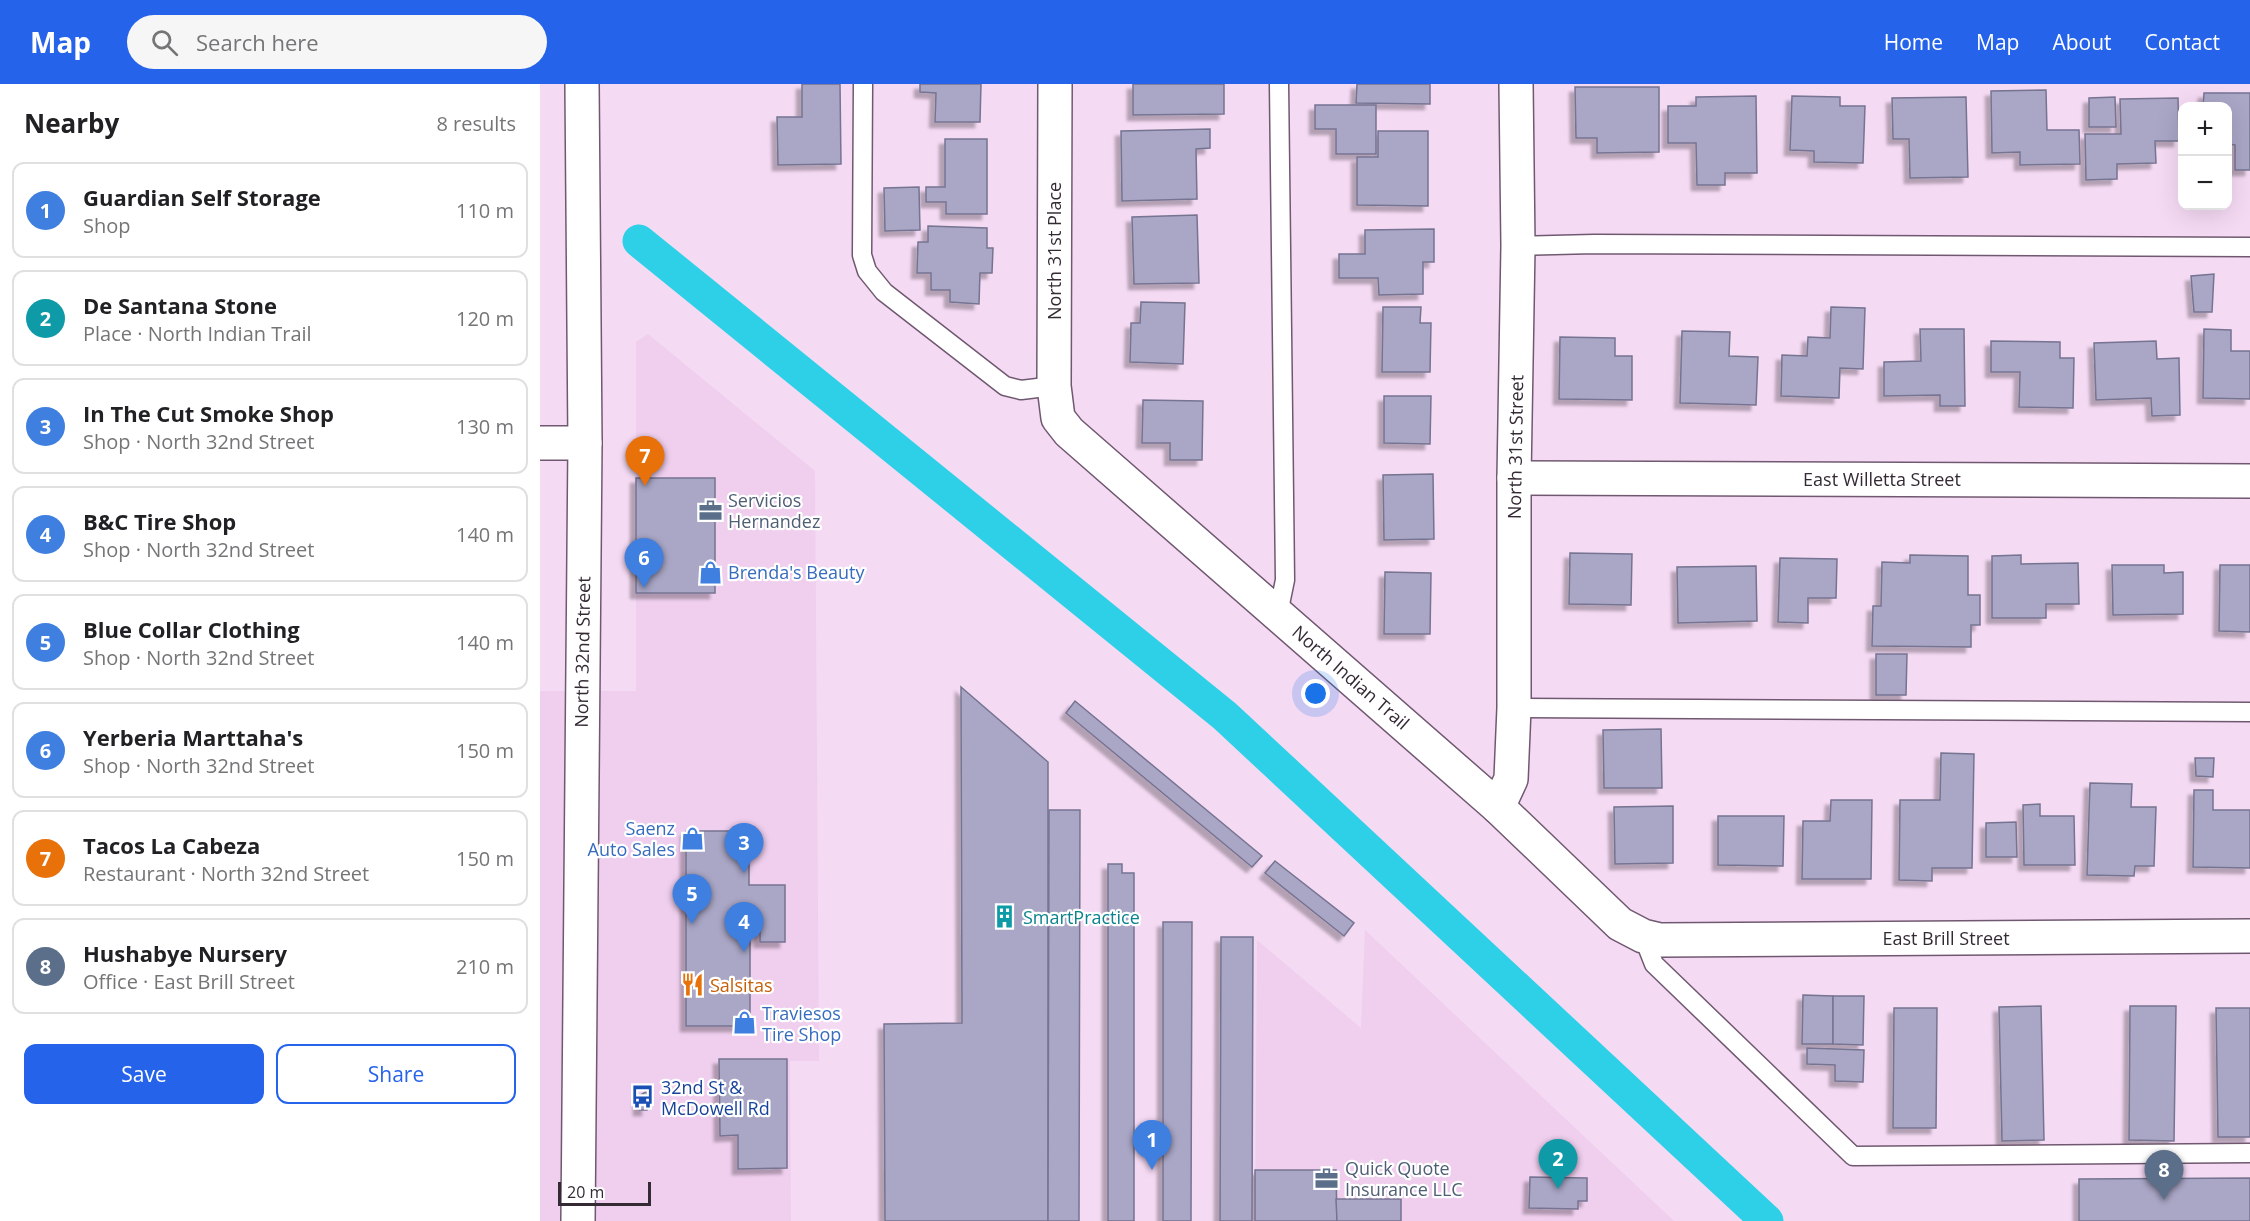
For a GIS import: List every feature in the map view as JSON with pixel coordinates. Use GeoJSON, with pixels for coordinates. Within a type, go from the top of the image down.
{"type":"FeatureCollection","features":[{"type":"Feature","properties":{"kind":"street","name":"North 32nd Street"},"geometry":{"type":"LineString","coordinates":[[578,1221],[585,443],[582,84]]}},
{"type":"Feature","properties":{"kind":"street","name":"North 31st Place"},"geometry":{"type":"LineString","coordinates":[[1055,84],[1054,386],[1058,418]]}},
{"type":"Feature","properties":{"kind":"street","name":"North 31st Street"},"geometry":{"type":"LineString","coordinates":[[1498,807],[1511,779],[1514,708],[1514,478],[1518,246],[1515,84]]}},
{"type":"Feature","properties":{"kind":"street","name":"North Indian Trail"},"geometry":{"type":"LineString","coordinates":[[1058,418],[1069,432],[1498,807],[1620,924],[1643,936]]}},
{"type":"Feature","properties":{"kind":"street"},"geometry":{"type":"LineString","coordinates":[[540,443],[585,443]]}},
{"type":"Feature","properties":{"kind":"street","name":"East Willetta Street"},"geometry":{"type":"LineString","coordinates":[[1514,478],[2250,480]]}},
{"type":"Feature","properties":{"kind":"street","name":"East Brill Street"},"geometry":{"type":"LineString","coordinates":[[1643,936],[1660,940],[2250,936]]}},
{"type":"Feature","properties":{"kind":"lane"},"geometry":{"type":"LineString","coordinates":[[863,84],[862,255],[867,271],[884,292],[1005,386],[1021,390],[1054,386]]}},
{"type":"Feature","properties":{"kind":"lane"},"geometry":{"type":"LineString","coordinates":[[1278,614],[1285,580],[1279,84]]}},
{"type":"Feature","properties":{"kind":"lane"},"geometry":{"type":"LineString","coordinates":[[1518,246],[1594,244],[2250,247]]}},
{"type":"Feature","properties":{"kind":"lane"},"geometry":{"type":"LineString","coordinates":[[1514,708],[2250,712]]}},
{"type":"Feature","properties":{"kind":"lane"},"geometry":{"type":"LineString","coordinates":[[1643,936],[1654,964],[1853,1156],[2250,1153]]}},
{"type":"Feature","properties":{"kind":"shaded area"},"geometry":{"type":"Polygon","coordinates":[[[648,334],[815,471],[819,1061],[790,1061],[791,1221],[540,1221],[540,691],[636,691],[636,342],[648,334]]]}},
{"type":"Feature","properties":{"kind":"shaded area"},"geometry":{"type":"Polygon","coordinates":[[[1365,930],[1674,1221],[1255,1221],[1257,940],[1361,1028],[1365,930]]]}},
{"type":"Feature","properties":{"kind":"building"},"geometry":{"type":"Polygon","coordinates":[[[802,84],[840,84],[841,164],[778,165],[777,117],[802,117],[802,84]]]}},
{"type":"Feature","properties":{"kind":"building"},"geometry":{"type":"Polygon","coordinates":[[[920,84],[981,84],[980,122],[935,122],[936,93],[920,92],[920,84]]]}},
{"type":"Feature","properties":{"kind":"building"},"geometry":{"type":"Polygon","coordinates":[[[1133,84],[1224,84],[1224,114],[1133,115],[1133,84]]]}},
{"type":"Feature","properties":{"kind":"building"},"geometry":{"type":"Polygon","coordinates":[[[1357,84],[1430,84],[1430,104],[1356,103],[1357,84]]]}},
{"type":"Feature","properties":{"kind":"building"},"geometry":{"type":"Polygon","coordinates":[[[1575,87],[1659,87],[1659,152],[1597,153],[1597,138],[1576,138],[1575,87]]]}},
{"type":"Feature","properties":{"kind":"building"},"geometry":{"type":"Polygon","coordinates":[[[2046,90],[2047,130],[2079,130],[2080,164],[2020,165],[2020,152],[1992,153],[1991,91],[2046,90]]]}},
{"type":"Feature","properties":{"kind":"building"},"geometry":{"type":"Polygon","coordinates":[[[2204,93],[2250,93],[2250,170],[2235,170],[2235,145],[2232,145],[2232,102],[2203,102],[2204,93]]]}},
{"type":"Feature","properties":{"kind":"building"},"geometry":{"type":"Polygon","coordinates":[[[1756,96],[1757,173],[1725,173],[1725,185],[1697,185],[1696,143],[1668,143],[1668,106],[1696,106],[1696,97],[1756,96]]]}},
{"type":"Feature","properties":{"kind":"building"},"geometry":{"type":"Polygon","coordinates":[[[1792,96],[1840,97],[1840,106],[1865,106],[1863,163],[1814,162],[1814,151],[1790,150],[1792,96]]]}},
{"type":"Feature","properties":{"kind":"building"},"geometry":{"type":"Polygon","coordinates":[[[1966,97],[1968,177],[1910,178],[1909,139],[1893,139],[1892,98],[1966,97]]]}},
{"type":"Feature","properties":{"kind":"building"},"geometry":{"type":"Polygon","coordinates":[[[2115,97],[2116,127],[2089,127],[2089,98],[2115,97]]]}},
{"type":"Feature","properties":{"kind":"building"},"geometry":{"type":"Polygon","coordinates":[[[2178,98],[2178,141],[2155,141],[2156,163],[2117,164],[2117,179],[2086,180],[2085,134],[2121,134],[2120,99],[2178,98]]]}},
{"type":"Feature","properties":{"kind":"building"},"geometry":{"type":"Polygon","coordinates":[[[1315,105],[1376,105],[1376,154],[1336,154],[1336,129],[1315,129],[1315,105]]]}},
{"type":"Feature","properties":{"kind":"building"},"geometry":{"type":"Polygon","coordinates":[[[1210,129],[1210,148],[1196,149],[1197,199],[1122,201],[1121,131],[1210,129]]]}},
{"type":"Feature","properties":{"kind":"building"},"geometry":{"type":"Polygon","coordinates":[[[1378,131],[1428,131],[1428,206],[1357,205],[1357,157],[1378,157],[1378,131]]]}},
{"type":"Feature","properties":{"kind":"building"},"geometry":{"type":"Polygon","coordinates":[[[945,139],[987,139],[987,214],[946,214],[946,202],[926,202],[926,187],[945,187],[945,139]]]}},
{"type":"Feature","properties":{"kind":"building"},"geometry":{"type":"Polygon","coordinates":[[[919,187],[920,230],[885,231],[884,188],[919,187]]]}},
{"type":"Feature","properties":{"kind":"building"},"geometry":{"type":"Polygon","coordinates":[[[1197,215],[1199,283],[1134,284],[1132,217],[1197,215]]]}},
{"type":"Feature","properties":{"kind":"building"},"geometry":{"type":"Polygon","coordinates":[[[928,226],[987,228],[987,248],[993,248],[992,273],[980,273],[979,304],[950,302],[950,290],[931,290],[931,273],[917,273],[918,242],[928,242],[928,226]]]}},
{"type":"Feature","properties":{"kind":"building"},"geometry":{"type":"Polygon","coordinates":[[[1434,229],[1434,262],[1423,262],[1423,294],[1379,295],[1378,278],[1339,278],[1339,254],[1365,254],[1365,230],[1434,229]]]}},
{"type":"Feature","properties":{"kind":"building"},"geometry":{"type":"Polygon","coordinates":[[[2214,274],[2212,312],[2194,312],[2191,276],[2214,274]]]}},
{"type":"Feature","properties":{"kind":"building"},"geometry":{"type":"Polygon","coordinates":[[[1141,302],[1185,303],[1183,364],[1130,362],[1131,323],[1140,323],[1141,302]]]}},
{"type":"Feature","properties":{"kind":"building"},"geometry":{"type":"Polygon","coordinates":[[[1383,307],[1421,307],[1420,323],[1431,323],[1430,372],[1382,372],[1383,307]]]}},
{"type":"Feature","properties":{"kind":"building"},"geometry":{"type":"Polygon","coordinates":[[[1831,307],[1865,308],[1863,369],[1840,368],[1839,398],[1781,396],[1782,355],[1807,356],[1808,337],[1830,338],[1831,307]]]}},
{"type":"Feature","properties":{"kind":"building"},"geometry":{"type":"Polygon","coordinates":[[[1920,329],[1964,329],[1965,406],[1940,406],[1940,395],[1884,396],[1884,362],[1921,361],[1920,329]]]}},
{"type":"Feature","properties":{"kind":"building"},"geometry":{"type":"Polygon","coordinates":[[[2204,329],[2231,330],[2231,351],[2250,351],[2250,399],[2203,398],[2204,329]]]}},
{"type":"Feature","properties":{"kind":"building"},"geometry":{"type":"Polygon","coordinates":[[[1682,331],[1730,332],[1729,356],[1758,357],[1756,405],[1680,403],[1682,331]]]}},
{"type":"Feature","properties":{"kind":"building"},"geometry":{"type":"Polygon","coordinates":[[[1560,337],[1615,338],[1615,356],[1632,356],[1632,400],[1559,399],[1560,337]]]}},
{"type":"Feature","properties":{"kind":"building"},"geometry":{"type":"Polygon","coordinates":[[[1991,341],[2060,342],[2060,358],[2074,358],[2073,408],[2019,407],[2020,372],[1991,372],[1991,341]]]}},
{"type":"Feature","properties":{"kind":"building"},"geometry":{"type":"Polygon","coordinates":[[[2156,341],[2157,359],[2179,358],[2180,415],[2152,416],[2151,398],[2096,400],[2094,343],[2156,341]]]}},
{"type":"Feature","properties":{"kind":"building"},"geometry":{"type":"Polygon","coordinates":[[[1384,396],[1431,396],[1430,444],[1384,443],[1384,396]]]}},
{"type":"Feature","properties":{"kind":"building"},"geometry":{"type":"Polygon","coordinates":[[[1143,400],[1203,401],[1202,460],[1170,460],[1170,443],[1142,443],[1143,400]]]}},
{"type":"Feature","properties":{"kind":"building"},"geometry":{"type":"Polygon","coordinates":[[[1433,474],[1434,539],[1384,540],[1383,475],[1433,474]]]}},
{"type":"Feature","properties":{"kind":"building"},"geometry":{"type":"Polygon","coordinates":[[[636,478],[715,478],[715,593],[636,593],[636,478]]]}},
{"type":"Feature","properties":{"kind":"building"},"geometry":{"type":"Polygon","coordinates":[[[1570,553],[1632,554],[1631,605],[1569,604],[1570,553]]]}},
{"type":"Feature","properties":{"kind":"building"},"geometry":{"type":"Polygon","coordinates":[[[1910,555],[1968,556],[1968,595],[1980,595],[1980,625],[1971,625],[1971,647],[1872,646],[1873,606],[1881,606],[1882,562],[1910,563],[1910,555]]]}},
{"type":"Feature","properties":{"kind":"building"},"geometry":{"type":"Polygon","coordinates":[[[2021,555],[2021,564],[2078,563],[2079,604],[2046,604],[2046,618],[1992,618],[1992,556],[2021,555]]]}},
{"type":"Feature","properties":{"kind":"building"},"geometry":{"type":"Polygon","coordinates":[[[1780,558],[1837,559],[1836,598],[1808,598],[1808,623],[1778,622],[1780,558]]]}},
{"type":"Feature","properties":{"kind":"building"},"geometry":{"type":"Polygon","coordinates":[[[2112,565],[2164,565],[2164,573],[2183,572],[2183,614],[2113,615],[2112,565]]]}},
{"type":"Feature","properties":{"kind":"building"},"geometry":{"type":"Polygon","coordinates":[[[2220,565],[2250,565],[2250,632],[2219,631],[2220,565]]]}},
{"type":"Feature","properties":{"kind":"building"},"geometry":{"type":"Polygon","coordinates":[[[1756,566],[1757,621],[1678,623],[1677,567],[1756,566]]]}},
{"type":"Feature","properties":{"kind":"building"},"geometry":{"type":"Polygon","coordinates":[[[1385,572],[1431,573],[1430,634],[1384,634],[1385,572]]]}},
{"type":"Feature","properties":{"kind":"building"},"geometry":{"type":"Polygon","coordinates":[[[1876,654],[1907,654],[1906,695],[1876,695],[1876,654]]]}},
{"type":"Feature","properties":{"kind":"building","name":"SmartPractice"},"geometry":{"type":"Polygon","coordinates":[[[961,687],[1048,762],[1048,1221],[885,1221],[884,1024],[962,1023],[961,687]]]}},
{"type":"Feature","properties":{"kind":"building"},"geometry":{"type":"Polygon","coordinates":[[[1075,701],[1262,856],[1252,867],[1066,713],[1075,701]]]}},
{"type":"Feature","properties":{"kind":"building"},"geometry":{"type":"Polygon","coordinates":[[[1661,729],[1662,788],[1604,788],[1603,730],[1661,729]]]}},
{"type":"Feature","properties":{"kind":"building"},"geometry":{"type":"Polygon","coordinates":[[[1941,753],[1974,754],[1972,868],[1932,868],[1932,881],[1899,880],[1900,800],[1940,800],[1941,753]]]}},
{"type":"Feature","properties":{"kind":"building"},"geometry":{"type":"Polygon","coordinates":[[[2195,758],[2214,758],[2213,777],[2196,776],[2195,758]]]}},
{"type":"Feature","properties":{"kind":"building"},"geometry":{"type":"Polygon","coordinates":[[[2090,783],[2132,784],[2131,807],[2156,807],[2154,866],[2135,866],[2134,876],[2087,875],[2090,783]]]}},
{"type":"Feature","properties":{"kind":"building"},"geometry":{"type":"Polygon","coordinates":[[[2194,790],[2213,790],[2213,810],[2250,810],[2250,868],[2193,867],[2194,790]]]}},
{"type":"Feature","properties":{"kind":"building"},"geometry":{"type":"Polygon","coordinates":[[[1831,800],[1872,800],[1871,879],[1802,879],[1803,821],[1830,821],[1831,800]]]}},
{"type":"Feature","properties":{"kind":"building"},"geometry":{"type":"Polygon","coordinates":[[[2040,804],[2040,816],[2074,816],[2075,865],[2024,865],[2023,805],[2040,804]]]}},
{"type":"Feature","properties":{"kind":"building"},"geometry":{"type":"Polygon","coordinates":[[[1673,806],[1673,863],[1615,864],[1614,807],[1673,806]]]}},
{"type":"Feature","properties":{"kind":"building"},"geometry":{"type":"Polygon","coordinates":[[[1049,810],[1080,810],[1079,1221],[1048,1221],[1049,810]]]}},
{"type":"Feature","properties":{"kind":"building"},"geometry":{"type":"Polygon","coordinates":[[[1718,816],[1784,816],[1783,866],[1718,865],[1718,816]]]}},
{"type":"Feature","properties":{"kind":"building"},"geometry":{"type":"Polygon","coordinates":[[[2016,822],[2017,857],[1986,857],[1986,823],[2016,822]]]}},
{"type":"Feature","properties":{"kind":"building"},"geometry":{"type":"Polygon","coordinates":[[[686,831],[749,831],[749,885],[785,885],[785,942],[760,942],[760,926],[750,926],[750,1026],[686,1026],[686,831]]]}},
{"type":"Feature","properties":{"kind":"building"},"geometry":{"type":"Polygon","coordinates":[[[1275,861],[1354,923],[1344,936],[1265,873],[1275,861]]]}},
{"type":"Feature","properties":{"kind":"building"},"geometry":{"type":"Polygon","coordinates":[[[1108,864],[1122,864],[1122,873],[1134,873],[1134,1221],[1108,1221],[1108,864]]]}},
{"type":"Feature","properties":{"kind":"building"},"geometry":{"type":"Polygon","coordinates":[[[1163,922],[1192,922],[1191,1221],[1163,1221],[1163,922]]]}},
{"type":"Feature","properties":{"kind":"building"},"geometry":{"type":"Polygon","coordinates":[[[1221,937],[1253,937],[1252,1221],[1220,1221],[1221,937]]]}},
{"type":"Feature","properties":{"kind":"building"},"geometry":{"type":"Polygon","coordinates":[[[1803,995],[1833,996],[1833,1044],[1802,1044],[1803,995]]]}},
{"type":"Feature","properties":{"kind":"building"},"geometry":{"type":"Polygon","coordinates":[[[1833,996],[1864,996],[1863,1045],[1833,1044],[1833,996]]]}},
{"type":"Feature","properties":{"kind":"building"},"geometry":{"type":"Polygon","coordinates":[[[2041,1006],[2044,1140],[2002,1141],[1999,1007],[2041,1006]]]}},
{"type":"Feature","properties":{"kind":"building"},"geometry":{"type":"Polygon","coordinates":[[[2130,1006],[2176,1006],[2174,1141],[2129,1140],[2130,1006]]]}},
{"type":"Feature","properties":{"kind":"building"},"geometry":{"type":"Polygon","coordinates":[[[1894,1008],[1937,1008],[1936,1128],[1893,1128],[1894,1008]]]}},
{"type":"Feature","properties":{"kind":"building"},"geometry":{"type":"Polygon","coordinates":[[[2216,1008],[2250,1008],[2250,1137],[2218,1137],[2216,1008]]]}},
{"type":"Feature","properties":{"kind":"building"},"geometry":{"type":"Polygon","coordinates":[[[1807,1048],[1864,1050],[1863,1082],[1835,1081],[1835,1065],[1807,1064],[1807,1048]]]}},
{"type":"Feature","properties":{"kind":"building"},"geometry":{"type":"Polygon","coordinates":[[[719,1059],[787,1059],[787,1168],[738,1169],[738,1135],[720,1136],[719,1059]]]}},
{"type":"Feature","properties":{"kind":"building"},"geometry":{"type":"Polygon","coordinates":[[[647,1091],[647,1110],[639,1110],[639,1096],[647,1091]]]}},
{"type":"Feature","properties":{"kind":"building"},"geometry":{"type":"Polygon","coordinates":[[[1255,1170],[1336,1170],[1337,1221],[1255,1221],[1255,1170]]]}},
{"type":"Feature","properties":{"kind":"building"},"geometry":{"type":"Polygon","coordinates":[[[1530,1177],[1587,1178],[1587,1201],[1578,1201],[1578,1209],[1529,1208],[1530,1177]]]}},
{"type":"Feature","properties":{"kind":"building"},"geometry":{"type":"Polygon","coordinates":[[[2250,1178],[2250,1221],[2079,1221],[2079,1179],[2250,1178]]]}},
{"type":"Feature","properties":{"kind":"building"},"geometry":{"type":"Polygon","coordinates":[[[1336,1199],[1401,1199],[1401,1221],[1337,1221],[1336,1199]]]}},
{"type":"Feature","properties":{"kind":"waterway"},"geometry":{"type":"LineString","coordinates":[[639,241],[1225,716],[1767,1221]]}},
{"type":"Feature","properties":{"kind":"place","name":"Tacos La Cabeza"},"geometry":{"type":"Point","coordinates":[645,486]}},
{"type":"Feature","properties":{"kind":"place","name":"Servicios Hernandez"},"geometry":{"type":"Point","coordinates":[710,510]}},
{"type":"Feature","properties":{"kind":"place","name":"Brenda's Beauty"},"geometry":{"type":"Point","coordinates":[710,572]}},
{"type":"Feature","properties":{"kind":"place","name":"Yerberia Marttaha's"},"geometry":{"type":"Point","coordinates":[644,588]}},
{"type":"Feature","properties":{"kind":"place","name":"Saenz Auto Sales"},"geometry":{"type":"Point","coordinates":[693,838]}},
{"type":"Feature","properties":{"kind":"place","name":"In The Cut Smoke Shop"},"geometry":{"type":"Point","coordinates":[744,873]}},
{"type":"Feature","properties":{"kind":"place","name":"SmartPractice"},"geometry":{"type":"Point","coordinates":[1005,917]}},
{"type":"Feature","properties":{"kind":"place","name":"Blue Collar Clothing"},"geometry":{"type":"Point","coordinates":[692,924]}},
{"type":"Feature","properties":{"kind":"place","name":"B&C Tire Shop"},"geometry":{"type":"Point","coordinates":[744,952]}},
{"type":"Feature","properties":{"kind":"place","name":"Salsitas"},"geometry":{"type":"Point","coordinates":[692,985]}},
{"type":"Feature","properties":{"kind":"place","name":"Traviesos Tire Shop"},"geometry":{"type":"Point","coordinates":[744,1023]}},
{"type":"Feature","properties":{"kind":"place","name":"32nd St & McDowell Rd"},"geometry":{"type":"Point","coordinates":[643,1097]}},
{"type":"Feature","properties":{"kind":"place","name":"Guardian Self Storage"},"geometry":{"type":"Point","coordinates":[1152,1170]}},
{"type":"Feature","properties":{"kind":"place","name":"Quick Quote Insurance LLC"},"geometry":{"type":"Point","coordinates":[1327,1178]}},
{"type":"Feature","properties":{"kind":"place","name":"De Santana Stone"},"geometry":{"type":"Point","coordinates":[1558,1189]}},
{"type":"Feature","properties":{"kind":"place","name":"Hushabye Nursery"},"geometry":{"type":"Point","coordinates":[2164,1200]}}]}
